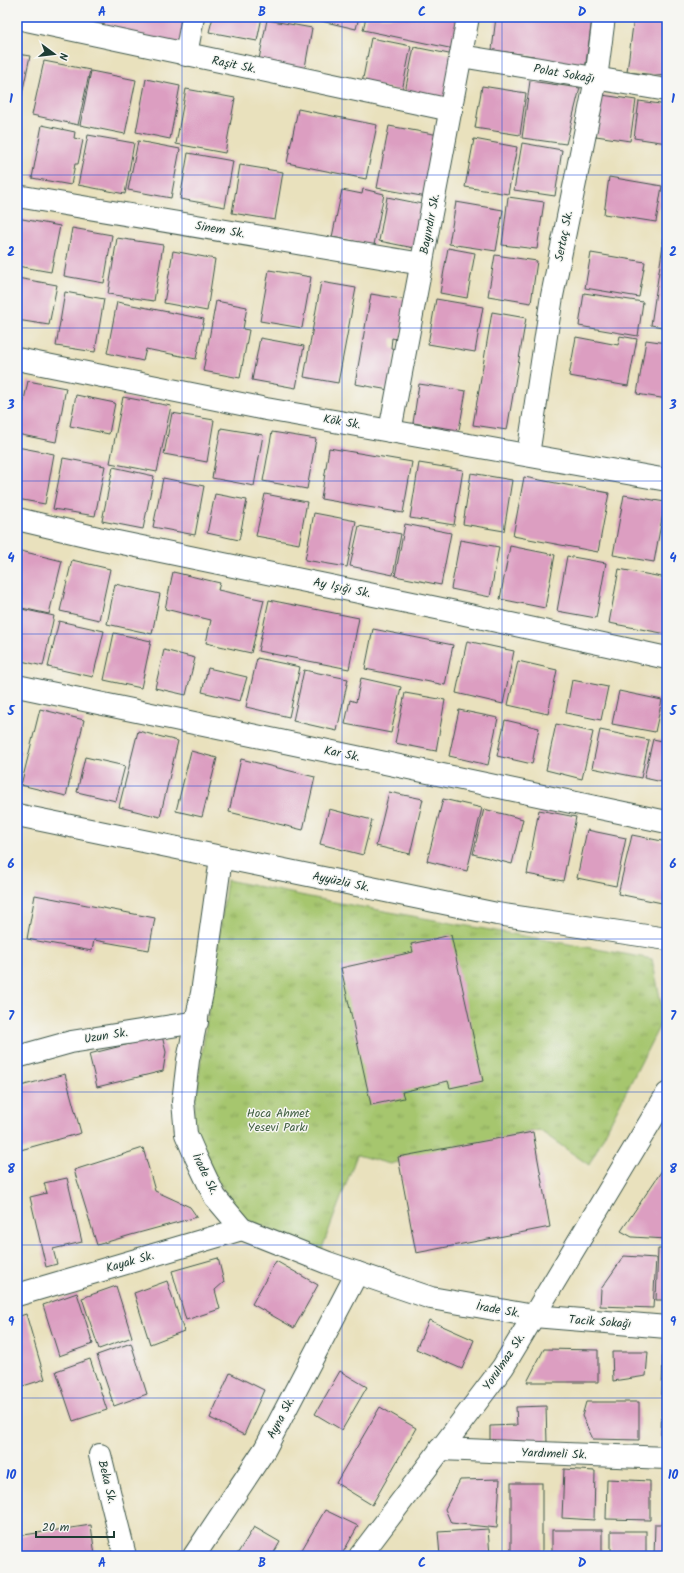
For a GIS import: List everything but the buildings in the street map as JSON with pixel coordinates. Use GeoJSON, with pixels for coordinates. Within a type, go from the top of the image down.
{"type":"FeatureCollection","features":[{"type":"Feature","properties":{"kind":"street"},"geometry":{"type":"LineString","coordinates":[[186,55],[193,17]]}},
{"type":"Feature","properties":{"kind":"street","name":"Bayındır Sk."},"geometry":{"type":"LineString","coordinates":[[390,431],[468,17]]}},
{"type":"Feature","properties":{"kind":"street","name":"Sertaç Sk."},"geometry":{"type":"LineString","coordinates":[[528,455],[552,296],[596,79],[604,17]]}},
{"type":"Feature","properties":{"kind":"street","name":"Raşit Sk."},"geometry":{"type":"LineString","coordinates":[[17,18],[451,110]]}},
{"type":"Feature","properties":{"kind":"street","name":"Polat Sokağı"},"geometry":{"type":"LineString","coordinates":[[461,56],[667,90]]}},
{"type":"Feature","properties":{"kind":"street","name":"Sinem Sk."},"geometry":{"type":"LineString","coordinates":[[17,196],[422,264]]}},
{"type":"Feature","properties":{"kind":"street","name":"Kök Sk."},"geometry":{"type":"LineString","coordinates":[[17,359],[266,409],[667,480]]}},
{"type":"Feature","properties":{"kind":"street","name":"Ay Işığı Sk."},"geometry":{"type":"LineString","coordinates":[[17,519],[98,538],[451,611],[667,658]]}},
{"type":"Feature","properties":{"kind":"street","name":"Kar Sk."},"geometry":{"type":"LineString","coordinates":[[17,686],[667,822]]}},
{"type":"Feature","properties":{"kind":"street","name":"Ayyüzlü Sk."},"geometry":{"type":"LineString","coordinates":[[17,815],[497,914],[667,939]]}},
{"type":"Feature","properties":{"kind":"street","name":"İrade Sk."},"geometry":{"type":"LineString","coordinates":[[221,858],[202,993],[188,1060],[183,1102],[186,1134],[215,1197],[242,1229],[328,1263],[431,1298],[534,1316]]}},
{"type":"Feature","properties":{"kind":"street","name":"Uzun Sk."},"geometry":{"type":"LineString","coordinates":[[17,1057],[71,1042],[197,1022]]}},
{"type":"Feature","properties":{"kind":"street","name":"Yorulmaz Sk."},"geometry":{"type":"LineString","coordinates":[[360,1556],[440,1449],[504,1367],[666,1097]]}},
{"type":"Feature","properties":{"kind":"street","name":"Kayak Sk."},"geometry":{"type":"LineString","coordinates":[[17,1295],[242,1229]]}},
{"type":"Feature","properties":{"kind":"street","name":"Ayna Sk."},"geometry":{"type":"LineString","coordinates":[[194,1556],[265,1449],[357,1273]]}},
{"type":"Feature","properties":{"kind":"street","name":"Tacik Sokağı"},"geometry":{"type":"LineString","coordinates":[[534,1316],[667,1327]]}},
{"type":"Feature","properties":{"kind":"street","name":"Yardımeli Sk."},"geometry":{"type":"LineString","coordinates":[[440,1449],[667,1458]]}},
{"type":"Feature","properties":{"kind":"street","name":"Beka Sk."},"geometry":{"type":"LineString","coordinates":[[100,1455],[125,1556]]}},
{"type":"Feature","properties":{"kind":"green space","name":"Hoca Ahmet Yesevi Parkı"},"geometry":{"type":"Polygon","coordinates":[[[227,880],[334,902],[652,959],[664,1017],[589,1165],[539,1130],[390,1164],[357,1155],[321,1251],[243,1218],[206,1164],[191,1130],[227,880]]]}}]}
